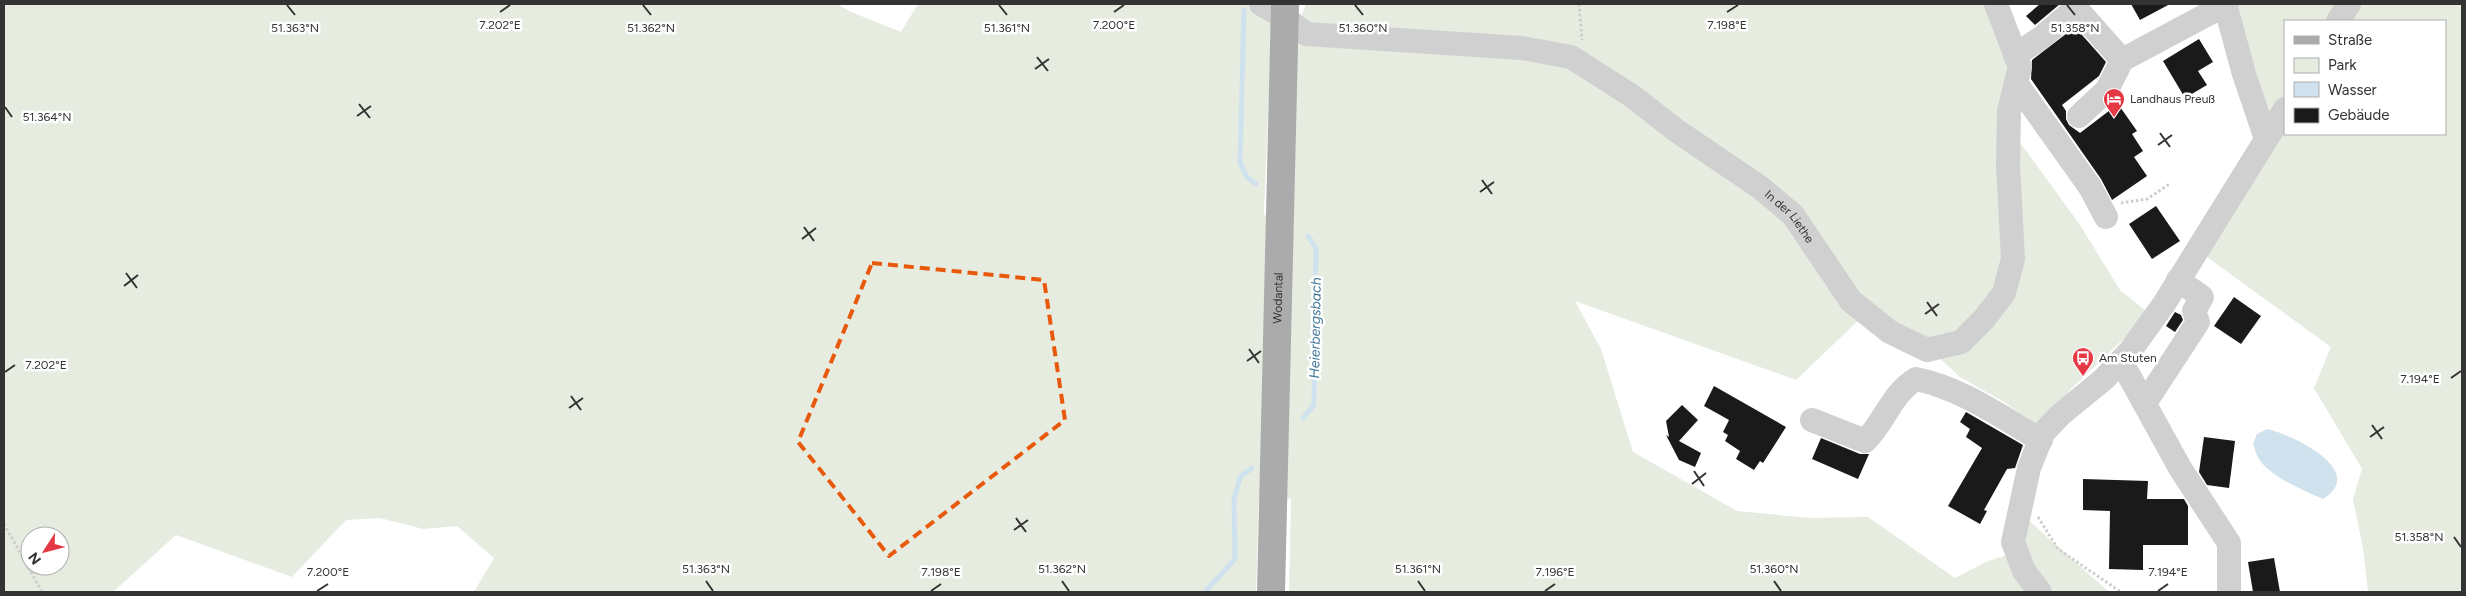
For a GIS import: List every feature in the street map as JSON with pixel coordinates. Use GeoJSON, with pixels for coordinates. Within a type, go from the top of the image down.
{"type":"FeatureCollection","features":[{"type":"Feature","properties":{"kind":"main road","name":"Wodantal"},"geometry":{"type":"LineString","coordinates":[[1271,592],[1277,8]]}},
{"type":"Feature","properties":{"kind":"street","name":"In der Liethe"},"geometry":{"type":"LineString","coordinates":[[1277,8],[1306,34],[1522,48],[1571,57],[1632,96],[1677,131],[1762,188],[1793,216],[1851,301],[1890,332],[1927,350],[1961,342],[1984,318],[2004,293],[2013,259],[2008,156],[2009,111],[2020,67],[1996,4]]}},
{"type":"Feature","properties":{"kind":"street"},"geometry":{"type":"LineString","coordinates":[[2079,116],[2107,90],[2122,60],[2204,14],[2226,4],[2244,74],[2266,139]]}},
{"type":"Feature","properties":{"kind":"street"},"geometry":{"type":"LineString","coordinates":[[2339,20],[2349,4]]}},
{"type":"Feature","properties":{"kind":"street"},"geometry":{"type":"LineString","coordinates":[[2015,55],[2041,38],[2076,8],[2122,60]]}},
{"type":"Feature","properties":{"kind":"street"},"geometry":{"type":"LineString","coordinates":[[2016,83],[2090,187],[2104,211]]}},
{"type":"Feature","properties":{"kind":"street"},"geometry":{"type":"LineString","coordinates":[[2040,592],[2024,571],[2013,542],[2029,468],[2044,433],[2060,415],[2104,378],[2130,351],[2178,280],[2284,110]]}},
{"type":"Feature","properties":{"kind":"street"},"geometry":{"type":"LineString","coordinates":[[2144,399],[2149,397],[2198,322],[2194,311],[2202,297],[2178,280]]}},
{"type":"Feature","properties":{"kind":"street"},"geometry":{"type":"LineString","coordinates":[[2121,361],[2144,399],[2180,468],[2229,543],[2229,592]]}},
{"type":"Feature","properties":{"kind":"street"},"geometry":{"type":"LineString","coordinates":[[1812,420],[1866,441],[1875,432],[1894,398],[1905,385],[1916,379],[1932,382],[1963,396],[2041,440]]}},
{"type":"Feature","properties":{"kind":"path"},"geometry":{"type":"LineString","coordinates":[[1579,4],[1584,65]]}},
{"type":"Feature","properties":{"kind":"path"},"geometry":{"type":"LineString","coordinates":[[2104,211],[2147,199],[2171,183]]}},
{"type":"Feature","properties":{"kind":"path"},"geometry":{"type":"LineString","coordinates":[[2022,504],[2037,514],[2058,549],[2121,592]]}},
{"type":"Feature","properties":{"kind":"path"},"geometry":{"type":"LineString","coordinates":[[4,524],[42,592]]}},
{"type":"Feature","properties":{"kind":"highlighted area"},"geometry":{"type":"Polygon","coordinates":[[[872,263],[1044,280],[1065,420],[889,556],[798,442],[872,263]]]}},
{"type":"Feature","properties":{"kind":"green space"},"geometry":{"type":"Polygon","coordinates":[[[4,4],[837,4],[851,12],[901,32],[918,4],[1250,4],[1272,16],[1264,215],[1292,224],[1295,34],[1569,63],[1760,193],[1861,318],[1796,380],[1575,301],[1601,349],[1633,452],[1737,511],[1811,518],[1868,517],[1955,578],[1988,561],[2007,555],[2028,520],[2109,592],[1289,592],[1291,499],[1259,496],[1256,592],[474,592],[494,558],[457,526],[423,529],[380,518],[346,520],[292,577],[176,535],[113,592],[4,592],[4,4]]]}},
{"type":"Feature","properties":{"kind":"green space"},"geometry":{"type":"Polygon","coordinates":[[[1306,4],[1991,4],[2015,68],[2008,259],[1982,317],[1936,344],[1857,300],[1817,241],[1594,66],[1312,30],[1301,17],[1306,4]]]}},
{"type":"Feature","properties":{"kind":"green space"},"geometry":{"type":"Polygon","coordinates":[[[2237,4],[2342,4],[2332,20],[2284,20],[2284,95],[2270,116],[2235,8],[2237,4]]]}},
{"type":"Feature","properties":{"kind":"green space"},"geometry":{"type":"Polygon","coordinates":[[[2361,4],[2462,4],[2462,592],[2368,592],[2363,548],[2353,499],[2362,469],[2314,388],[2331,347],[2207,257],[2284,127],[2284,135],[2446,135],[2446,20],[2351,20],[2361,4]]]}},
{"type":"Feature","properties":{"kind":"green space"},"geometry":{"type":"Polygon","coordinates":[[[2013,133],[2080,225],[2120,290],[2146,311],[2133,330],[2072,388],[2038,426],[2004,402],[1960,377],[1934,353],[2007,298],[2013,133]]]}},
{"type":"Feature","properties":{"kind":"water"},"geometry":{"type":"Polygon","coordinates":[[[2267,429],[2292,438],[2321,455],[2332,466],[2337,477],[2335,488],[2323,499],[2279,477],[2264,465],[2258,457],[2253,444],[2257,434],[2267,429]]]}},
{"type":"Feature","properties":{"kind":"building"},"geometry":{"type":"Polygon","coordinates":[[[2040,4],[2060,4],[2035,25],[2026,16],[2040,4]]]}},
{"type":"Feature","properties":{"kind":"building"},"geometry":{"type":"Polygon","coordinates":[[[2131,4],[2170,4],[2140,20],[2131,4]]]}},
{"type":"Feature","properties":{"kind":"building","name":"Landhaus Preuß"},"geometry":{"type":"Polygon","coordinates":[[[2075,27],[2106,62],[2099,76],[2062,105],[2066,111],[2066,119],[2069,125],[2080,133],[2118,104],[2137,131],[2132,134],[2143,151],[2134,157],[2147,176],[2112,200],[2101,179],[2031,79],[2032,60],[2075,27]]]}},
{"type":"Feature","properties":{"kind":"building"},"geometry":{"type":"Polygon","coordinates":[[[2199,39],[2213,62],[2198,71],[2207,85],[2185,98],[2163,61],[2199,39]]]}},
{"type":"Feature","properties":{"kind":"building"},"geometry":{"type":"Polygon","coordinates":[[[2156,206],[2180,241],[2152,259],[2129,224],[2156,206]]]}},
{"type":"Feature","properties":{"kind":"building"},"geometry":{"type":"Polygon","coordinates":[[[2234,297],[2261,316],[2241,344],[2214,326],[2234,297]]]}},
{"type":"Feature","properties":{"kind":"building"},"geometry":{"type":"Polygon","coordinates":[[[2175,312],[2181,315],[2183,320],[2175,332],[2166,326],[2175,312]]]}},
{"type":"Feature","properties":{"kind":"building"},"geometry":{"type":"Polygon","coordinates":[[[1714,386],[1786,427],[1763,463],[1760,461],[1754,470],[1736,459],[1740,451],[1725,441],[1728,435],[1723,432],[1729,420],[1704,406],[1714,386]]]}},
{"type":"Feature","properties":{"kind":"building"},"geometry":{"type":"Polygon","coordinates":[[[1682,405],[1698,420],[1679,441],[1701,453],[1695,467],[1679,460],[1666,435],[1669,437],[1666,421],[1682,405]]]}},
{"type":"Feature","properties":{"kind":"building"},"geometry":{"type":"Polygon","coordinates":[[[1966,412],[2023,445],[2015,468],[2007,469],[1984,510],[1987,511],[1980,524],[1948,506],[1982,448],[1966,437],[1970,429],[1960,422],[1966,412]]]}},
{"type":"Feature","properties":{"kind":"building"},"geometry":{"type":"Polygon","coordinates":[[[2204,437],[2235,441],[2229,488],[2207,485],[2199,472],[2204,437]]]}},
{"type":"Feature","properties":{"kind":"building"},"geometry":{"type":"Polygon","coordinates":[[[1821,438],[1860,454],[1869,454],[1858,479],[1812,459],[1821,438]]]}},
{"type":"Feature","properties":{"kind":"building"},"geometry":{"type":"Polygon","coordinates":[[[2083,479],[2148,481],[2147,499],[2184,499],[2188,506],[2188,545],[2143,545],[2143,570],[2109,569],[2110,511],[2083,510],[2083,479]]]}},
{"type":"Feature","properties":{"kind":"building"},"geometry":{"type":"Polygon","coordinates":[[[2274,558],[2280,592],[2253,592],[2248,562],[2274,558]]]}},
{"type":"Feature","properties":{"kind":"waterway","name":"Heierbergsbach"},"geometry":{"type":"LineString","coordinates":[[1244,10],[1240,163],[1247,177],[1256,184]]}},
{"type":"Feature","properties":{"kind":"waterway","name":"Heierbergsbach"},"geometry":{"type":"LineString","coordinates":[[1303,418],[1314,405],[1316,248],[1308,236]]}},
{"type":"Feature","properties":{"kind":"waterway","name":"Heierbergsbach"},"geometry":{"type":"LineString","coordinates":[[1205,592],[1235,559],[1234,500],[1240,477],[1252,468]]}},
{"type":"Feature","properties":{"kind":"place","name":"Landhaus Preuß"},"geometry":{"type":"Point","coordinates":[2114,118]}},
{"type":"Feature","properties":{"kind":"place","name":"Am Stuten"},"geometry":{"type":"Point","coordinates":[2083,377]}}]}
